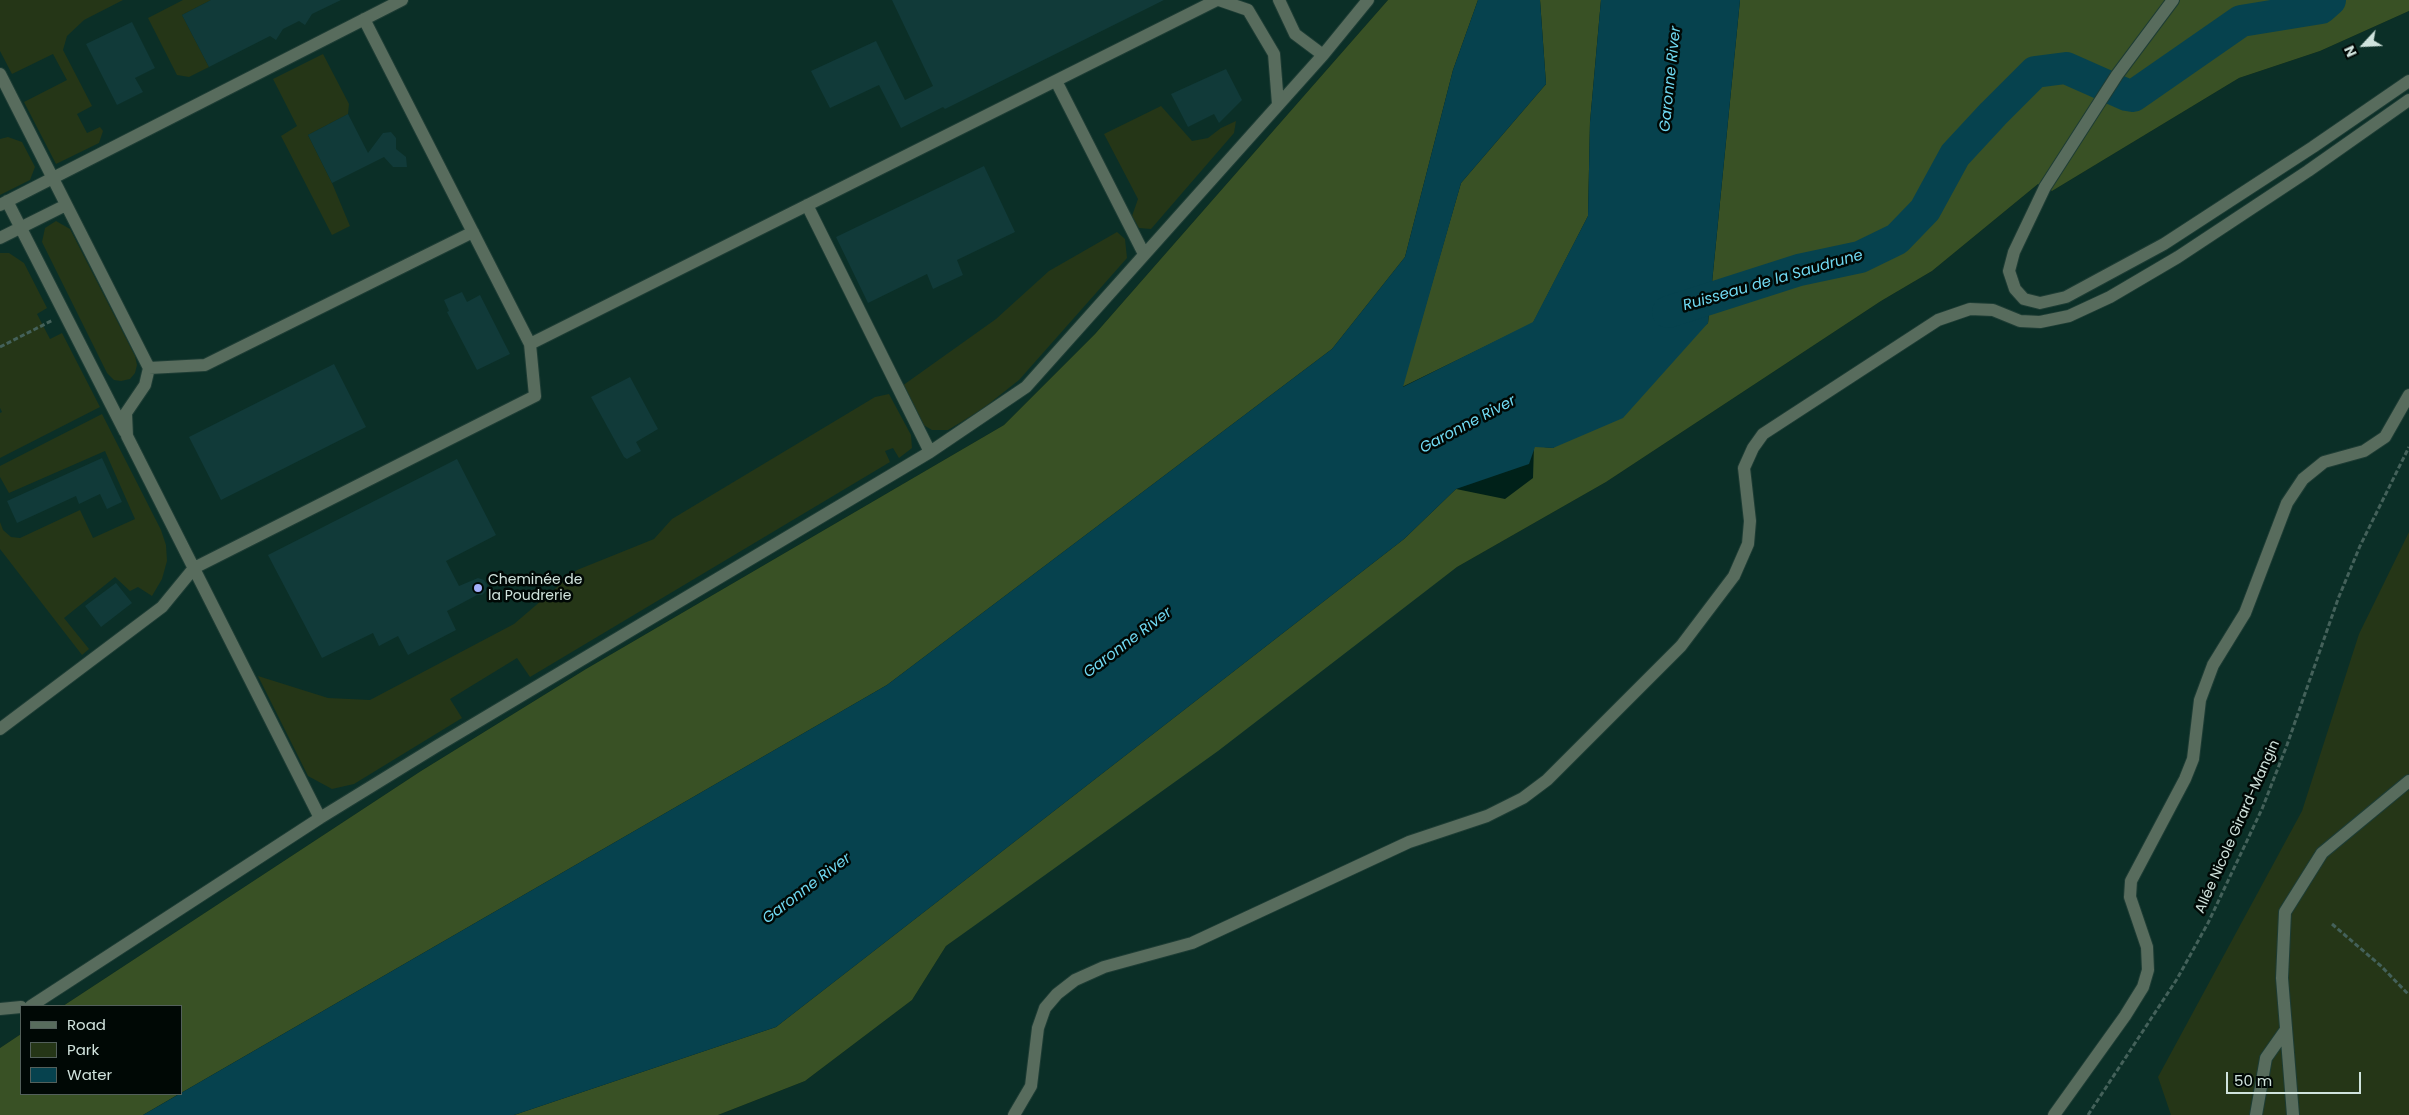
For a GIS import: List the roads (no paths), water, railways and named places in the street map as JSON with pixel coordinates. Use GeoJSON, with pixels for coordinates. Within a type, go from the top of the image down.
{"type":"FeatureCollection","features":[{"type":"Feature","properties":{"kind":"lane"},"geometry":{"type":"LineString","coordinates":[[320,818],[127,436],[20,228],[4,203],[402,0]]}},
{"type":"Feature","properties":{"kind":"lane"},"geometry":{"type":"LineString","coordinates":[[530,344],[1218,0],[1248,10],[1274,54],[1278,104]]}},
{"type":"Feature","properties":{"kind":"lane"},"geometry":{"type":"LineString","coordinates":[[1279,0],[1295,34],[1323,55]]}},
{"type":"Feature","properties":{"kind":"lane"},"geometry":{"type":"LineString","coordinates":[[33,1005],[320,818],[930,452],[1026,387],[1323,55],[1368,0]]}},
{"type":"Feature","properties":{"kind":"lane"},"geometry":{"type":"LineString","coordinates":[[2173,0],[2117,75],[2052,175],[2014,252],[2009,271],[2015,289],[2024,299],[2040,303],[2066,297],[2164,244],[2313,147],[2409,81]]}},
{"type":"Feature","properties":{"kind":"lane"},"geometry":{"type":"LineString","coordinates":[[0,729],[162,607],[194,568],[535,396],[530,344],[364,19]]}},
{"type":"Feature","properties":{"kind":"lane"},"geometry":{"type":"LineString","coordinates":[[0,74],[149,368],[145,385],[126,413],[127,436]]}},
{"type":"Feature","properties":{"kind":"lane"},"geometry":{"type":"LineString","coordinates":[[1056,80],[1144,254]]}},
{"type":"Feature","properties":{"kind":"lane"},"geometry":{"type":"LineString","coordinates":[[1014,1115],[1031,1086],[1038,1028],[1045,1008],[1057,994],[1076,980],[1104,967],[1192,943],[1409,842],[1487,816],[1522,798],[1547,780],[1681,646],[1734,576],[1748,544],[1750,522],[1744,468],[1753,448],[1763,434],[1938,320],[1970,309],[1993,310],[2020,322],[2040,322],[2069,316],[2110,297],[2178,257],[2251,209],[2409,100]]}},
{"type":"Feature","properties":{"kind":"lane"},"geometry":{"type":"LineString","coordinates":[[0,238],[66,205]]}},
{"type":"Feature","properties":{"kind":"lane"},"geometry":{"type":"LineString","coordinates":[[807,205],[930,452]]}},
{"type":"Feature","properties":{"kind":"lane"},"geometry":{"type":"LineString","coordinates":[[149,368],[206,365],[473,232]]}},
{"type":"Feature","properties":{"kind":"lane"},"geometry":{"type":"LineString","coordinates":[[2054,1115],[2125,1016],[2143,987],[2148,970],[2147,947],[2130,897],[2131,881],[2185,780],[2193,759],[2200,700],[2213,665],[2245,613],[2287,503],[2303,479],[2324,462],[2364,451],[2385,437],[2409,395]]}},
{"type":"Feature","properties":{"kind":"lane"},"geometry":{"type":"LineString","coordinates":[[2293,1115],[2282,978],[2285,912],[2322,853],[2409,781]]}},
{"type":"Feature","properties":{"kind":"lane"},"geometry":{"type":"LineString","coordinates":[[0,1010],[20,1007]]}},
{"type":"Feature","properties":{"kind":"lane"},"geometry":{"type":"LineString","coordinates":[[2256,1115],[2266,1058],[2285,1032]]}},
{"type":"Feature","properties":{"kind":"water","name":"Garonne River"},"geometry":{"type":"Polygon","coordinates":[[[1478,0],[1540,0],[1546,84],[1461,183],[1403,387],[1533,322],[1588,216],[1590,122],[1601,0],[1740,0],[1708,323],[1623,418],[1553,448],[1535,447],[1529,464],[1456,489],[1404,539],[776,1027],[514,1115],[143,1115],[178,1095],[182,1095],[182,1092],[887,685],[1332,349],[1405,257],[1453,70],[1478,0]]]}},
{"type":"Feature","properties":{"kind":"waterway","name":"Ruisseau de la Saudrune"},"geometry":{"type":"LineString","coordinates":[[1668,312],[1799,270],[1860,257],[1897,239],[1925,210],[1955,155],[2035,72],[2066,68],[2133,96],[2241,21],[2321,8],[2330,0]]}},
{"type":"Feature","properties":{"kind":"place","name":"Cheminée de la Poudrerie"},"geometry":{"type":"Point","coordinates":[478,588]}}]}
